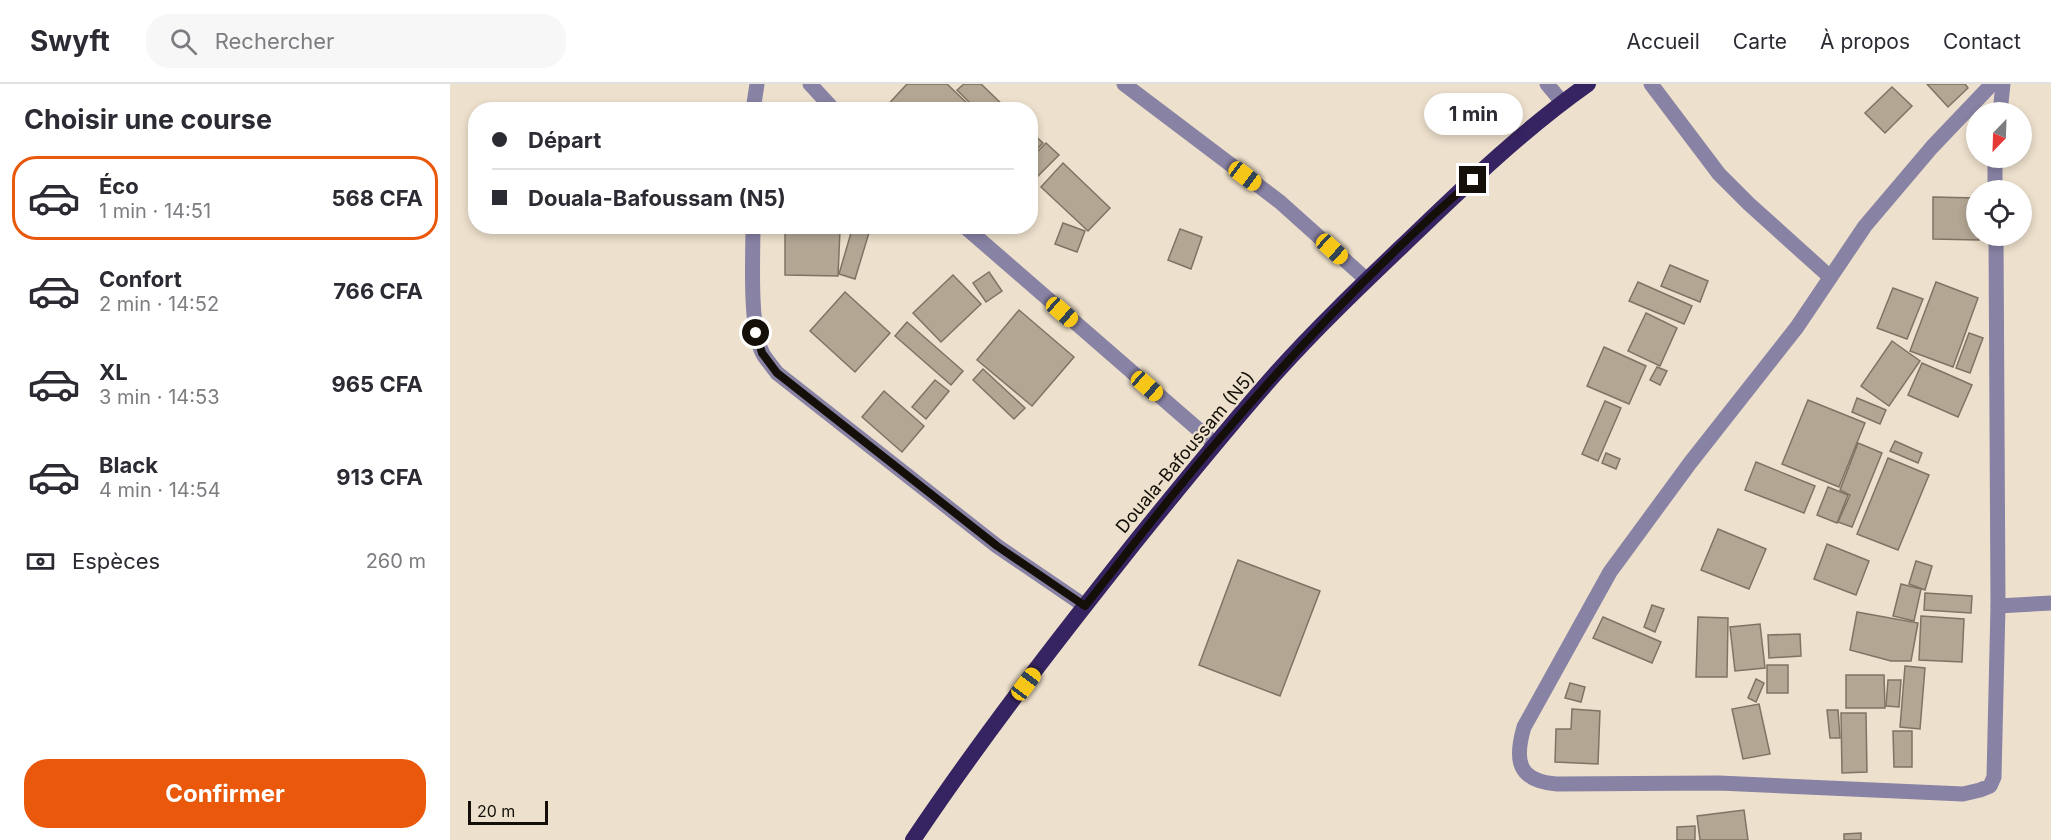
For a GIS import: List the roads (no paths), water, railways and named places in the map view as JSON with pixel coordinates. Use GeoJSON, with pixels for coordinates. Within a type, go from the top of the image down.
{"type":"FeatureCollection","features":[{"type":"Feature","properties":{"kind":"highway","name":"Douala-Bafoussam (N5)"},"geometry":{"type":"LineString","coordinates":[[913,840],[948,787],[1085,606],[1215,444],[1278,371],[1455,195],[1562,102],[1588,84]]}},
{"type":"Feature","properties":{"kind":"street"},"geometry":{"type":"LineString","coordinates":[[754,102],[757,84]]}},
{"type":"Feature","properties":{"kind":"street"},"geometry":{"type":"LineString","coordinates":[[810,84],[827,102]]}},
{"type":"Feature","properties":{"kind":"street"},"geometry":{"type":"LineString","coordinates":[[1124,84],[1280,202],[1367,280]]}},
{"type":"Feature","properties":{"kind":"street"},"geometry":{"type":"LineString","coordinates":[[1547,84],[1562,102]]}},
{"type":"Feature","properties":{"kind":"street"},"geometry":{"type":"LineString","coordinates":[[1651,84],[1719,174],[1830,277]]}},
{"type":"Feature","properties":{"kind":"street"},"geometry":{"type":"LineString","coordinates":[[1992,84],[1932,147],[1872,217],[1797,327],[1690,463],[1610,572],[1524,727],[1518,746],[1519,763],[1527,774],[1541,783],[1557,784],[1719,783],[1963,794],[1990,786],[1994,777],[1998,606],[1996,246]]}},
{"type":"Feature","properties":{"kind":"street"},"geometry":{"type":"LineString","coordinates":[[2001,102],[2003,84]]}},
{"type":"Feature","properties":{"kind":"street"},"geometry":{"type":"LineString","coordinates":[[753,234],[753,294],[756,333],[762,353],[777,373],[997,546],[1085,606]]}},
{"type":"Feature","properties":{"kind":"street"},"geometry":{"type":"LineString","coordinates":[[973,234],[1215,444]]}},
{"type":"Feature","properties":{"kind":"street"},"geometry":{"type":"LineString","coordinates":[[1998,606],[2051,603]]}}]}
